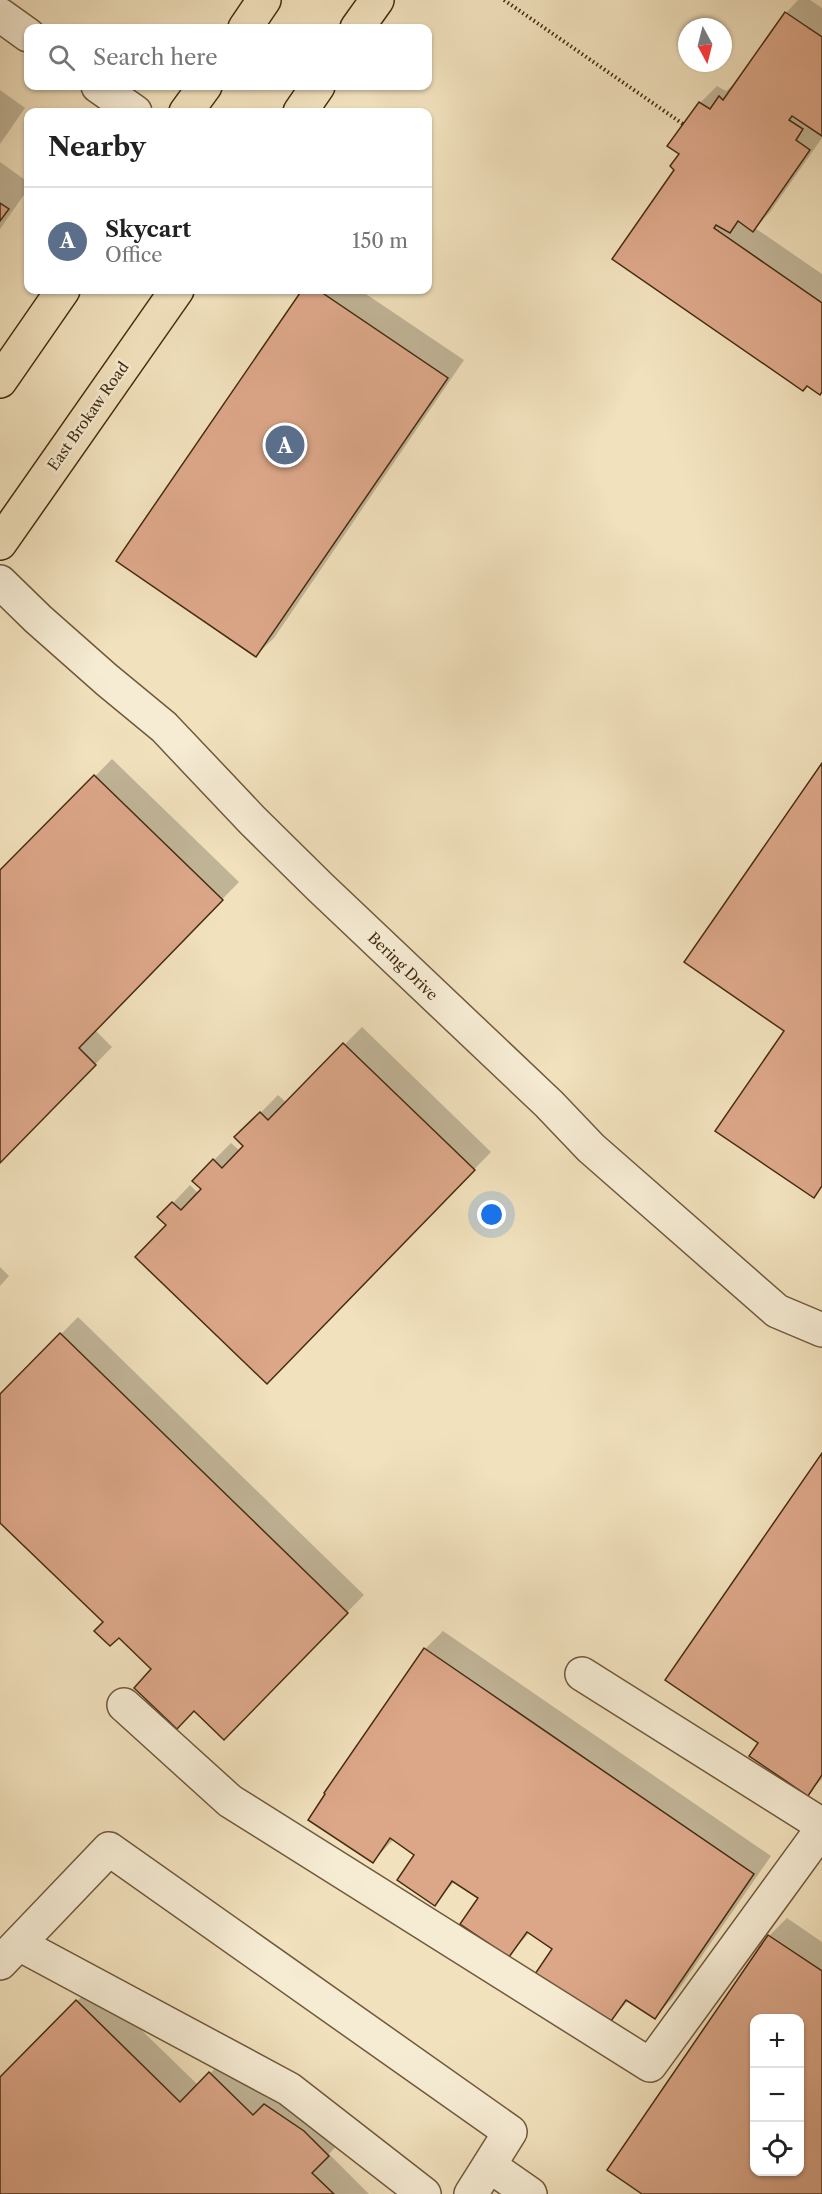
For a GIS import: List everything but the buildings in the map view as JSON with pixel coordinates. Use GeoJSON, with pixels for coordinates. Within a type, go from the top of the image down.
{"type":"FeatureCollection","features":[{"type":"Feature","properties":{"kind":"main road"},"geometry":{"type":"LineString","coordinates":[[248,24],[264,0]]}},
{"type":"Feature","properties":{"kind":"main road"},"geometry":{"type":"LineString","coordinates":[[360,24],[377,0]]}},
{"type":"Feature","properties":{"kind":"main road"},"geometry":{"type":"LineString","coordinates":[[189,108],[202,90]]}},
{"type":"Feature","properties":{"kind":"main road"},"geometry":{"type":"LineString","coordinates":[[303,108],[315,90]]}},
{"type":"Feature","properties":{"kind":"main road"},"geometry":{"type":"LineString","coordinates":[[0,381],[60,294]]}},
{"type":"Feature","properties":{"kind":"main road","name":"East Brokaw Road"},"geometry":{"type":"LineString","coordinates":[[0,543],[174,294]]}},
{"type":"Feature","properties":{"kind":"street"},"geometry":{"type":"LineString","coordinates":[[0,15],[24,32]]}},
{"type":"Feature","properties":{"kind":"street"},"geometry":{"type":"LineString","coordinates":[[105,90],[129,108]]}},
{"type":"Feature","properties":{"kind":"street","name":"Bering Drive"},"geometry":{"type":"LineString","coordinates":[[0,582],[38,620],[107,681],[164,727],[294,862],[549,1104],[591,1148],[777,1311],[822,1330]]}},
{"type":"Feature","properties":{"kind":"street"},"geometry":{"type":"LineString","coordinates":[[124,1705],[230,1801],[650,2065],[822,1827],[582,1674]]}},
{"type":"Feature","properties":{"kind":"street"},"geometry":{"type":"LineString","coordinates":[[424,2194],[290,2089],[9,1953],[109,1848],[510,2132],[471,2194]]}},
{"type":"Feature","properties":{"kind":"street"},"geometry":{"type":"LineString","coordinates":[[490,2166],[530,2194]]}},
{"type":"Feature","properties":{"kind":"path"},"geometry":{"type":"LineString","coordinates":[[504,0],[683,124]]}},
{"type":"Feature","properties":{"kind":"place","name":"Skycart"},"geometry":{"type":"Point","coordinates":[285,445]}}]}
